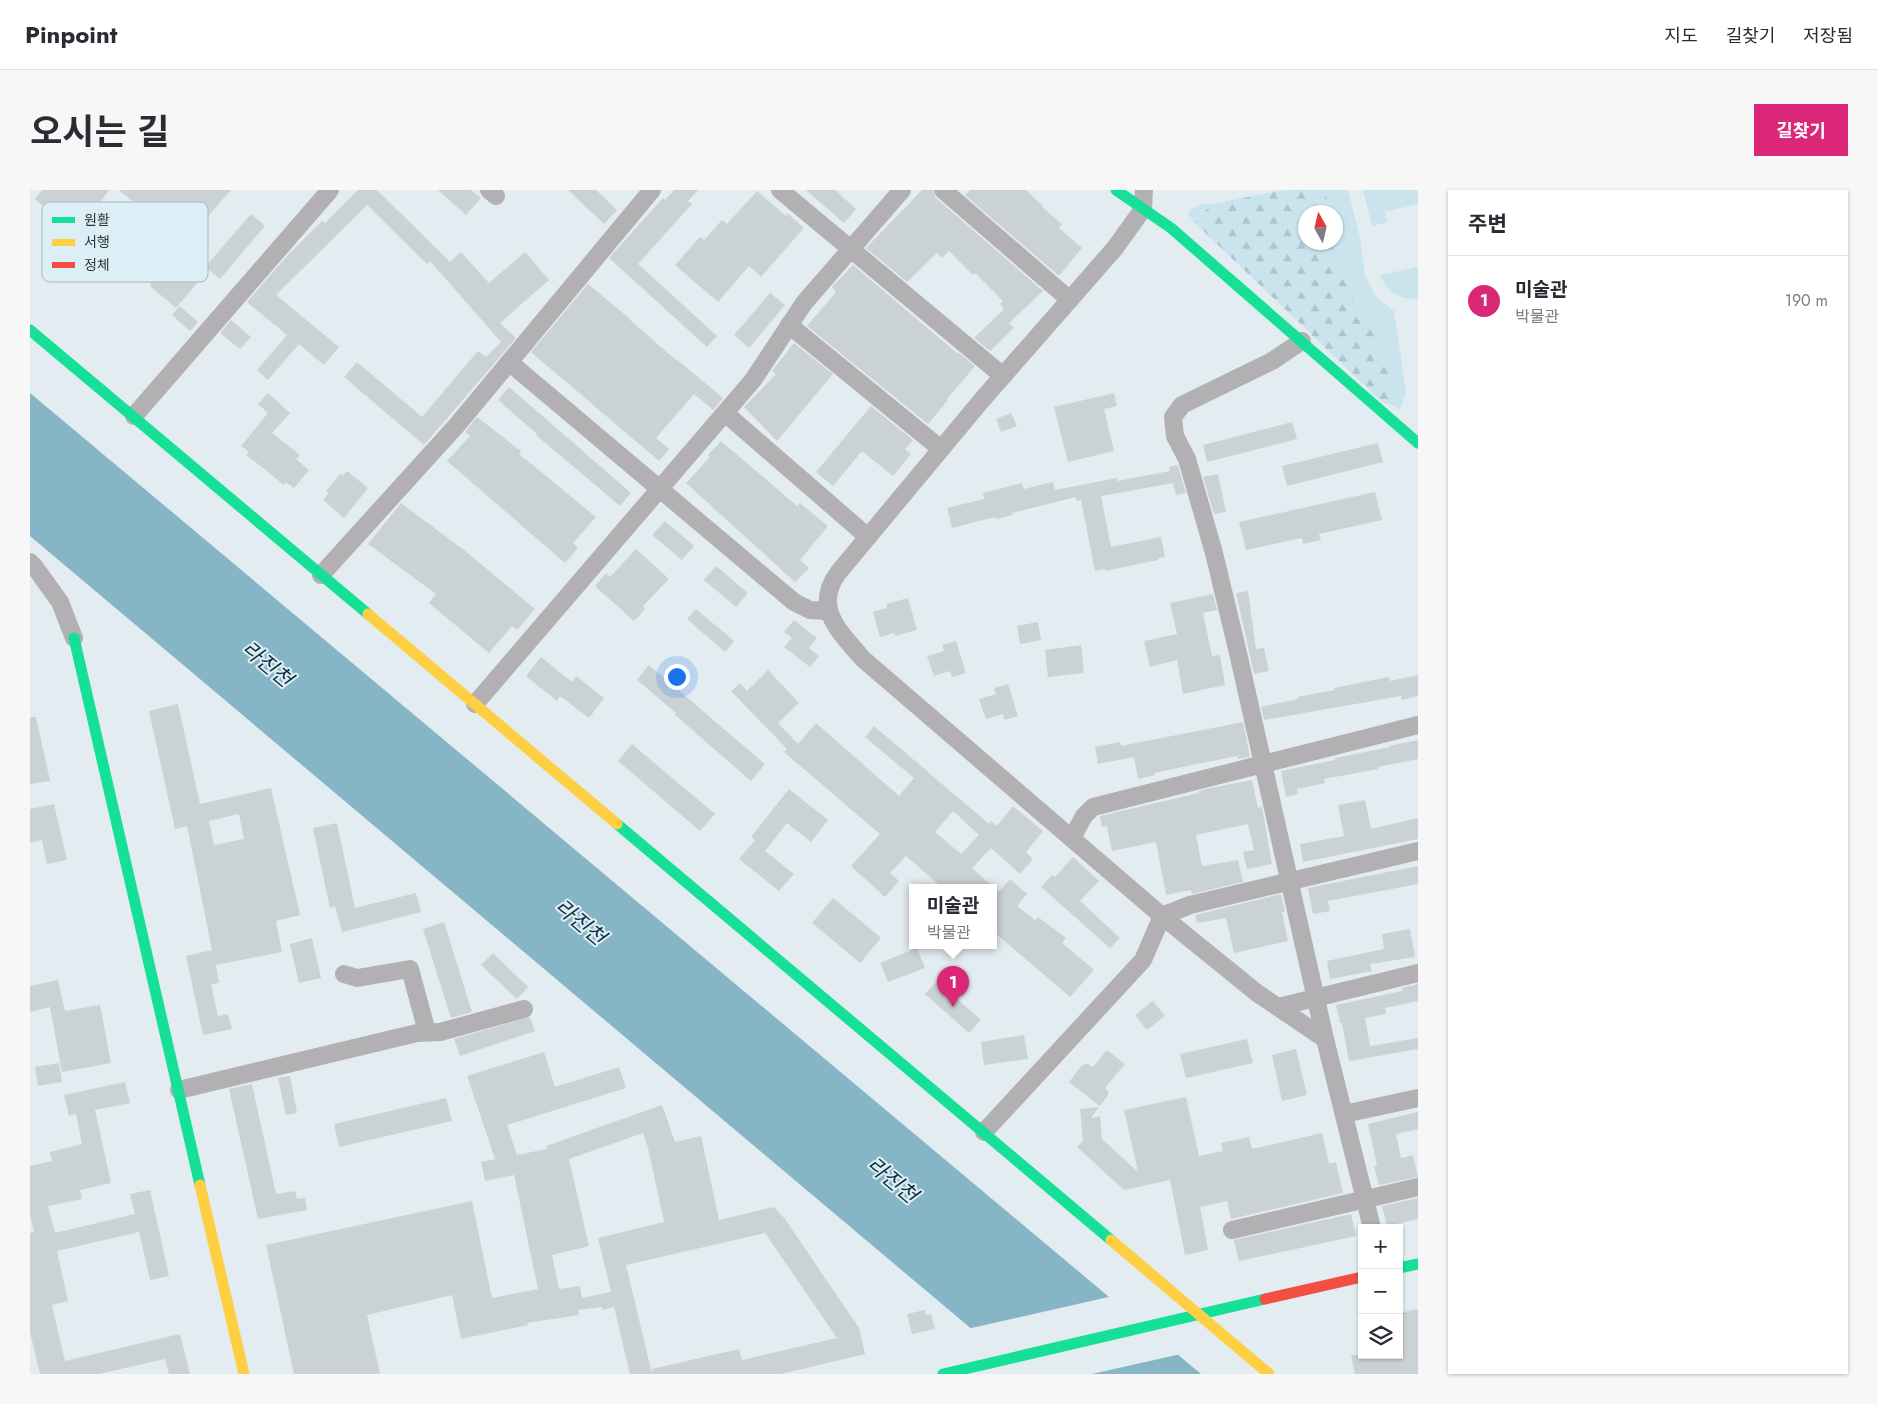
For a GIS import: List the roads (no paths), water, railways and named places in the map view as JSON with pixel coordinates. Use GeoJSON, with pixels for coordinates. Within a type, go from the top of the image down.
{"type":"FeatureCollection","features":[{"type":"Feature","properties":{"kind":"street"},"geometry":{"type":"LineString","coordinates":[[134,416],[330,190]]}},
{"type":"Feature","properties":{"kind":"street"},"geometry":{"type":"LineString","coordinates":[[321,575],[456,424],[652,190]]}},
{"type":"Feature","properties":{"kind":"street"},"geometry":{"type":"LineString","coordinates":[[780,190],[1003,376]]}},
{"type":"Feature","properties":{"kind":"street"},"geometry":{"type":"LineString","coordinates":[[476,704],[753,380],[804,303],[902,190]]}},
{"type":"Feature","properties":{"kind":"street"},"geometry":{"type":"LineString","coordinates":[[943,190],[1070,300]]}},
{"type":"Feature","properties":{"kind":"street"},"geometry":{"type":"LineString","coordinates":[[1116,190],[1171,228],[1397,422],[1418,443]]}},
{"type":"Feature","properties":{"kind":"street"},"geometry":{"type":"LineString","coordinates":[[1144,190],[1143,209],[1115,248],[941,449],[830,584],[828,611],[836,627],[863,659],[1162,916],[1257,993],[1324,1039]]}},
{"type":"Feature","properties":{"kind":"street"},"geometry":{"type":"LineString","coordinates":[[789,325],[941,449]]}},
{"type":"Feature","properties":{"kind":"street"},"geometry":{"type":"LineString","coordinates":[[30,330],[1199,1313],[1269,1374]]}},
{"type":"Feature","properties":{"kind":"street"},"geometry":{"type":"LineString","coordinates":[[1302,341],[1272,361],[1182,405],[1173,417],[1175,436],[1186,459],[1214,553],[1264,765],[1324,1039],[1371,1224]]}},
{"type":"Feature","properties":{"kind":"street"},"geometry":{"type":"LineString","coordinates":[[509,362],[794,602],[810,610],[828,611]]}},
{"type":"Feature","properties":{"kind":"street"},"geometry":{"type":"LineString","coordinates":[[725,413],[868,537]]}},
{"type":"Feature","properties":{"kind":"street"},"geometry":{"type":"LineString","coordinates":[[30,562],[60,602],[74,638],[244,1374]]}},
{"type":"Feature","properties":{"kind":"street"},"geometry":{"type":"LineString","coordinates":[[1072,838],[1084,816],[1092,807],[1418,725]]}},
{"type":"Feature","properties":{"kind":"street"},"geometry":{"type":"LineString","coordinates":[[984,1132],[1143,960],[1162,916],[1190,905],[1418,851]]}},
{"type":"Feature","properties":{"kind":"street"},"geometry":{"type":"LineString","coordinates":[[344,974],[358,978],[410,969],[427,1032]]}},
{"type":"Feature","properties":{"kind":"street"},"geometry":{"type":"LineString","coordinates":[[1278,1007],[1418,973]]}},
{"type":"Feature","properties":{"kind":"street"},"geometry":{"type":"LineString","coordinates":[[179,1090],[397,1037],[427,1032],[440,1032],[524,1009]]}},
{"type":"Feature","properties":{"kind":"street"},"geometry":{"type":"LineString","coordinates":[[1344,1114],[1418,1098]]}},
{"type":"Feature","properties":{"kind":"street"},"geometry":{"type":"LineString","coordinates":[[1232,1230],[1418,1187]]}},
{"type":"Feature","properties":{"kind":"street"},"geometry":{"type":"LineString","coordinates":[[1403,1267],[1418,1264]]}},
{"type":"Feature","properties":{"kind":"street"},"geometry":{"type":"LineString","coordinates":[[943,1374],[976,1370],[996,1360],[1358,1278]]}},
{"type":"Feature","properties":{"kind":"water","name":"라진천"},"geometry":{"type":"Polygon","coordinates":[[[30,393],[1201,1374],[1025,1374],[30,536],[30,393]]]}},
{"type":"Feature","properties":{"kind":"place","name":"미술관"},"geometry":{"type":"Point","coordinates":[953,1007]}}]}
